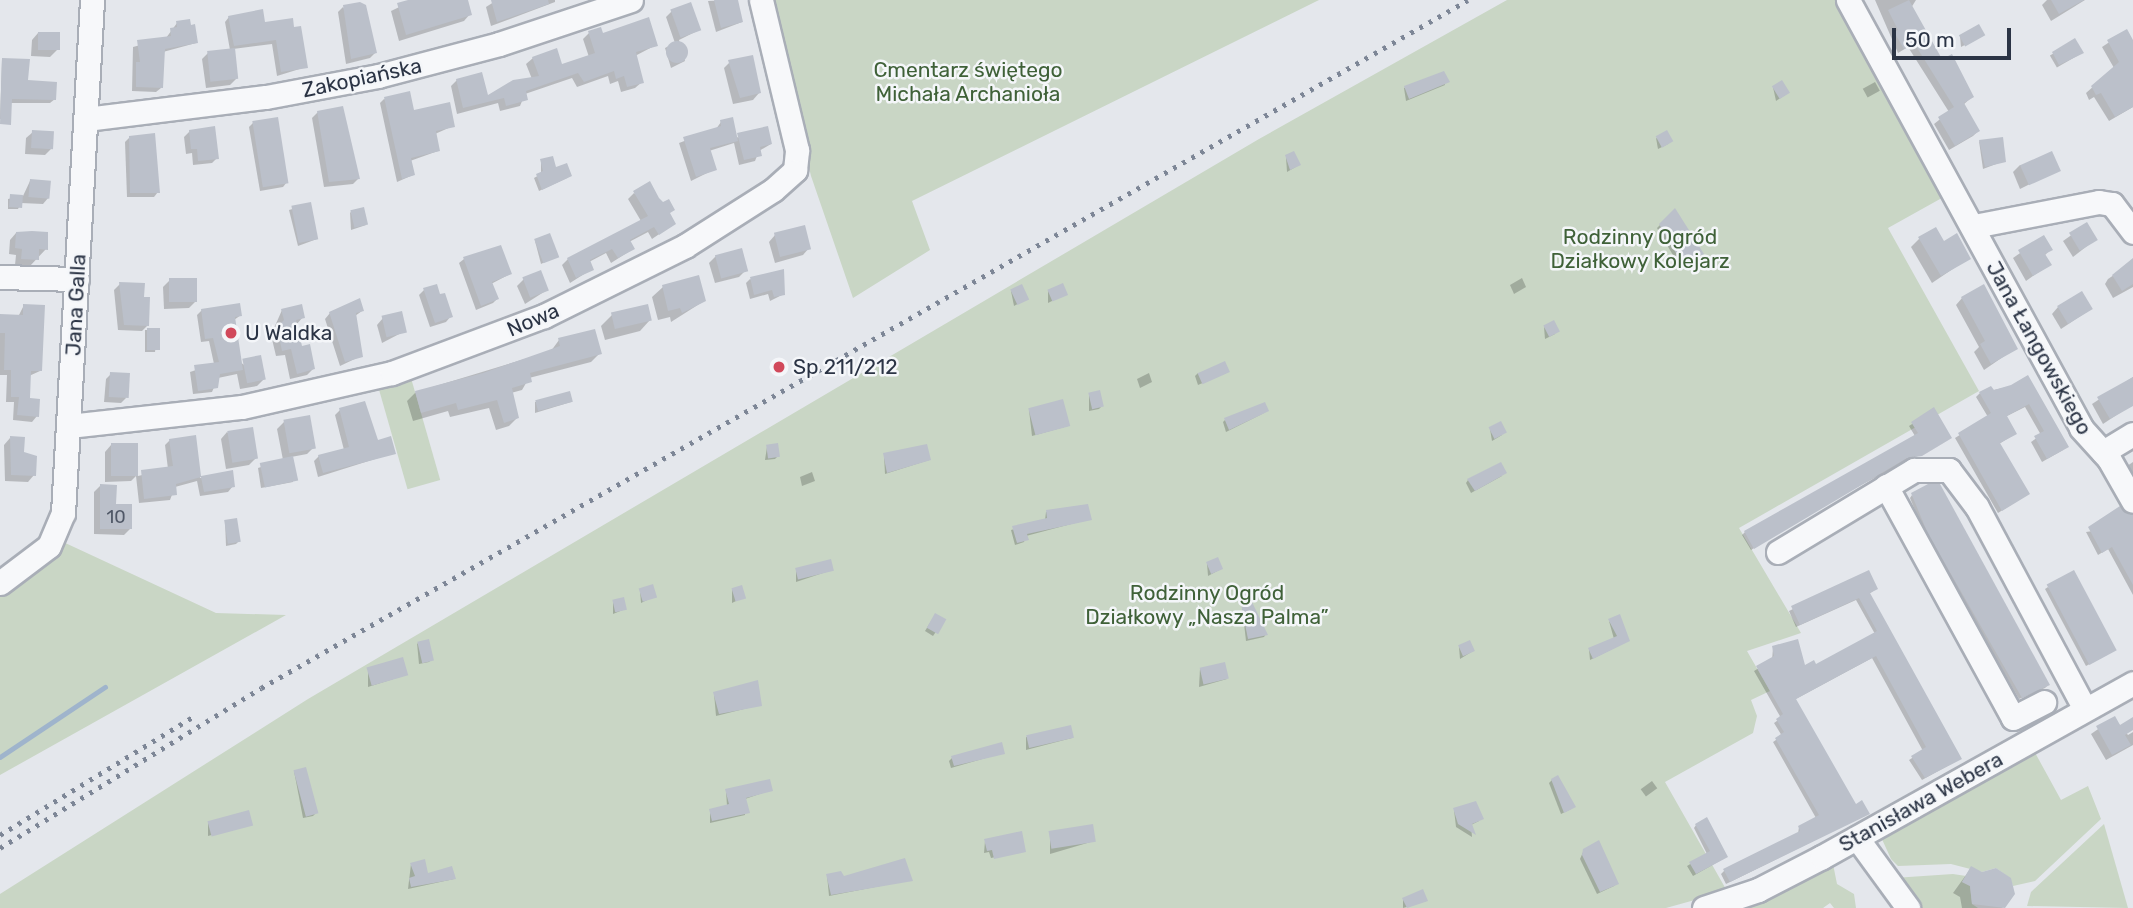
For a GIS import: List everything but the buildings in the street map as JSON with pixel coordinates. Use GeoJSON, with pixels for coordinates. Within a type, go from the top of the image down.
{"type":"FeatureCollection","features":[{"type":"Feature","properties":{"kind":"street","name":"Jana Galla"},"geometry":{"type":"LineString","coordinates":[[0,583],[40,555],[55,536],[65,496],[92,0]]}},
{"type":"Feature","properties":{"kind":"street","name":"Zakopiańska"},"geometry":{"type":"LineString","coordinates":[[86,119],[266,97],[378,76],[499,44],[631,0]]}},
{"type":"Feature","properties":{"kind":"street","name":"Nowa"},"geometry":{"type":"LineString","coordinates":[[69,426],[242,407],[392,373],[544,316],[685,246],[774,190],[795,170],[797,150],[761,0]]}},
{"type":"Feature","properties":{"kind":"street","name":"Jana Łangowskiego"},"geometry":{"type":"LineString","coordinates":[[1848,0],[1974,226],[1992,269],[2081,428],[2102,452],[2133,501]]}},
{"type":"Feature","properties":{"kind":"street"},"geometry":{"type":"LineString","coordinates":[[1974,226],[2099,202],[2112,204],[2133,232]]}},
{"type":"Feature","properties":{"kind":"street"},"geometry":{"type":"LineString","coordinates":[[0,277],[77,279]]}},
{"type":"Feature","properties":{"kind":"street"},"geometry":{"type":"LineString","coordinates":[[2102,452],[2133,434]]}},
{"type":"Feature","properties":{"kind":"street"},"geometry":{"type":"LineString","coordinates":[[1778,552],[1914,470],[1949,470],[1960,480],[2085,709]]}},
{"type":"Feature","properties":{"kind":"street"},"geometry":{"type":"LineString","coordinates":[[1886,486],[2014,718],[2044,702]]}},
{"type":"Feature","properties":{"kind":"street","name":"Stanisława Webera"},"geometry":{"type":"LineString","coordinates":[[1713,905],[1758,890],[1857,838],[2133,683]]}},
{"type":"Feature","properties":{"kind":"street"},"geometry":{"type":"LineString","coordinates":[[1857,838],[1908,908]]}},
{"type":"Feature","properties":{"kind":"green space","name":"Cmentarz świętego Michała Archanioła"},"geometry":{"type":"Polygon","coordinates":[[[768,0],[1319,0],[912,201],[930,250],[853,298],[811,176],[768,0]]]}},
{"type":"Feature","properties":{"kind":"green space","name":"Rodzinny Ogród Działkowy „Nasza Palma”"},"geometry":{"type":"Polygon","coordinates":[[[1507,0],[1839,0],[1949,194],[1888,228],[1979,391],[1739,528],[1801,633],[1747,651],[1770,691],[1751,700],[1757,716],[1753,733],[1665,782],[1727,891],[1666,908],[0,908],[0,894],[308,699],[1259,139],[1507,0]]]}},
{"type":"Feature","properties":{"kind":"green space"},"geometry":{"type":"Polygon","coordinates":[[[411,378],[440,480],[408,489],[378,387],[411,378]]]}},
{"type":"Feature","properties":{"kind":"green space"},"geometry":{"type":"Polygon","coordinates":[[[61,541],[216,613],[286,615],[0,775],[0,590],[61,541]]]}},
{"type":"Feature","properties":{"kind":"green space"},"geometry":{"type":"Polygon","coordinates":[[[2033,749],[2061,800],[2088,786],[2101,819],[2035,881],[2013,886],[2010,878],[1996,868],[1982,872],[1951,864],[1898,866],[1891,859],[1881,837],[2033,749]]]}},
{"type":"Feature","properties":{"kind":"green space"},"geometry":{"type":"Polygon","coordinates":[[[2104,824],[2128,908],[2027,906],[2031,892],[2104,824]]]}},
{"type":"Feature","properties":{"kind":"green space"},"geometry":{"type":"Polygon","coordinates":[[[1832,859],[1837,884],[1854,894],[1856,908],[1834,908],[1830,903],[1823,908],[1735,908],[1832,859]]]}},
{"type":"Feature","properties":{"kind":"green space"},"geometry":{"type":"Polygon","coordinates":[[[1953,874],[1966,876],[1962,882],[1970,886],[1972,904],[1978,908],[1916,908],[1894,878],[1953,874]]]}},
{"type":"Feature","properties":{"kind":"waterway"},"geometry":{"type":"LineString","coordinates":[[0,757],[105,687]]}},
{"type":"Feature","properties":{"kind":"railway"},"geometry":{"type":"LineString","coordinates":[[0,848],[261,688],[1468,0]]}},
{"type":"Feature","properties":{"kind":"railway"},"geometry":{"type":"LineString","coordinates":[[0,835],[194,716]]}},
{"type":"Feature","properties":{"kind":"place","name":"U Waldka"},"geometry":{"type":"Point","coordinates":[231,333]}},
{"type":"Feature","properties":{"kind":"place","name":"Sp 211/212"},"geometry":{"type":"Point","coordinates":[779,367]}},
{"type":"Feature","properties":{"kind":"park label","name":"Rodzinny Ogród Działkowy Kolejarz"},"geometry":{"type":"Point","coordinates":[1640,249]}}]}
